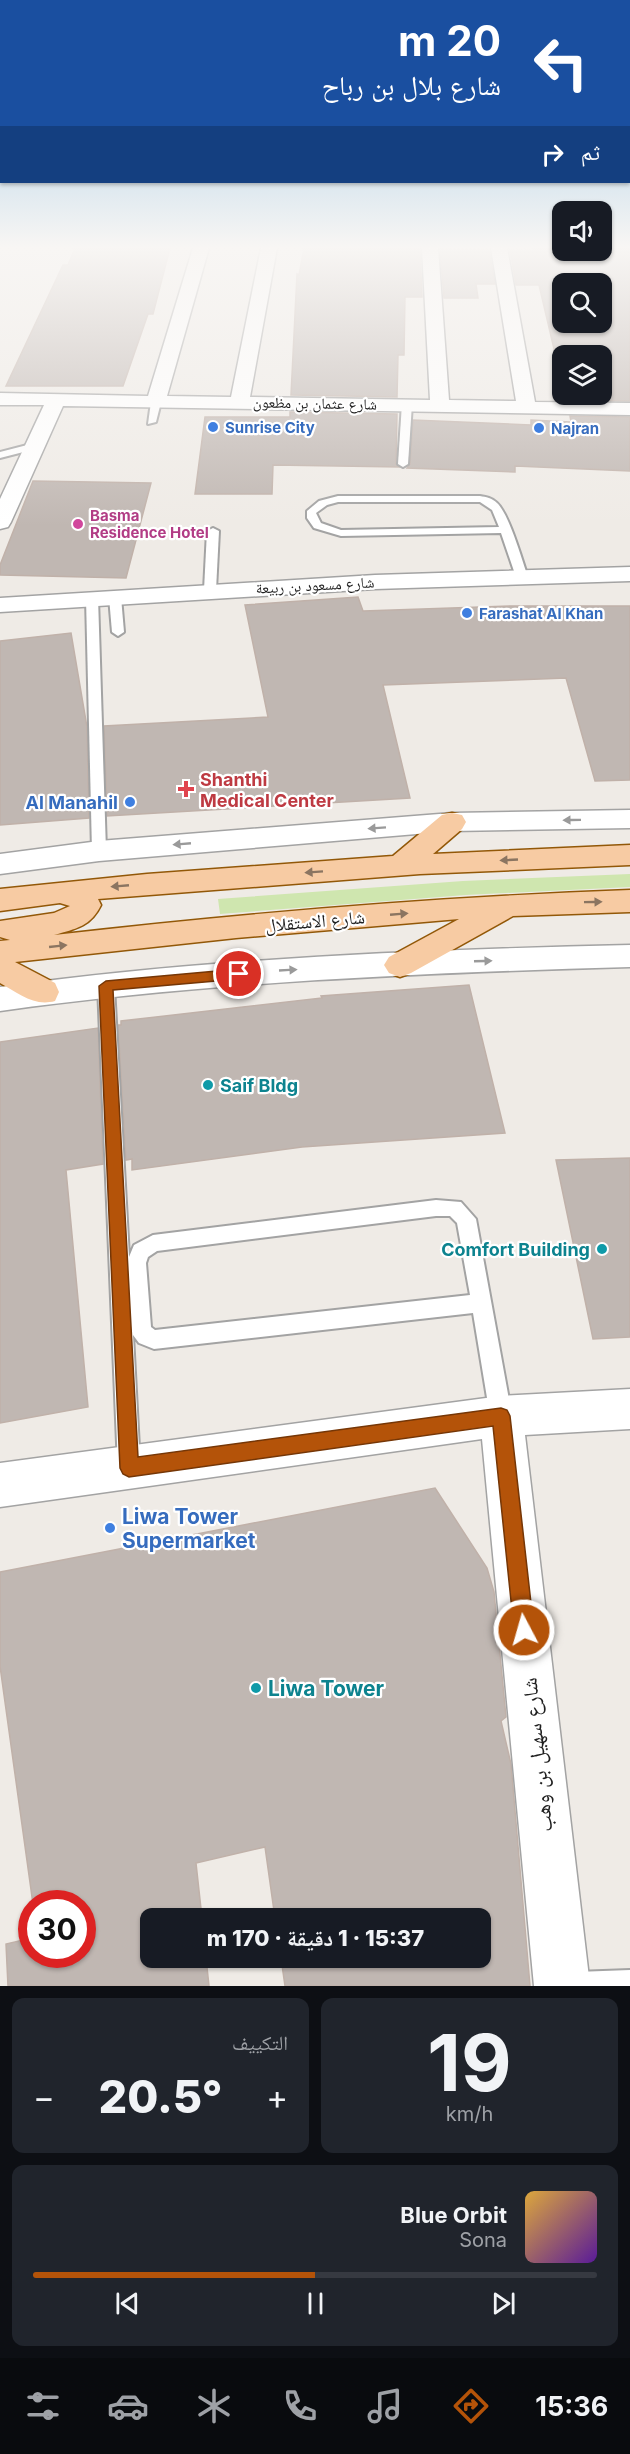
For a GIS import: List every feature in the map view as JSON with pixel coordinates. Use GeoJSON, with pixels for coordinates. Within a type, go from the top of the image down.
{"type":"FeatureCollection","features":[{"type":"Feature","properties":{"kind":"main road"},"geometry":{"type":"LineString","coordinates":[[400,866],[452,822]]}},
{"type":"Feature","properties":{"kind":"main road"},"geometry":{"type":"LineString","coordinates":[[0,900],[60,892],[400,866],[630,855]]}},
{"type":"Feature","properties":{"kind":"main road"},"geometry":{"type":"LineString","coordinates":[[0,930],[69,921],[85,912],[87,905],[83,899],[60,892]]}},
{"type":"Feature","properties":{"kind":"main road","name":"شارع الاستقلال"},"geometry":{"type":"LineString","coordinates":[[0,952],[146,936],[512,904],[630,901]]}},
{"type":"Feature","properties":{"kind":"main road"},"geometry":{"type":"LineString","coordinates":[[400,964],[512,904]]}},
{"type":"Feature","properties":{"kind":"main road"},"geometry":{"type":"LineString","coordinates":[[0,968],[43,992]]}},
{"type":"Feature","properties":{"kind":"street"},"geometry":{"type":"LineString","coordinates":[[156,402],[174,341]]}},
{"type":"Feature","properties":{"kind":"street"},"geometry":{"type":"LineString","coordinates":[[240,402],[252,341]]}},
{"type":"Feature","properties":{"kind":"street"},"geometry":{"type":"LineString","coordinates":[[436,341],[440,404]]}},
{"type":"Feature","properties":{"kind":"street"},"geometry":{"type":"LineString","coordinates":[[515,341],[526,406]]}},
{"type":"Feature","properties":{"kind":"street","name":"شارع عثمان بن مظعون"},"geometry":{"type":"LineString","coordinates":[[0,399],[440,404],[630,409]]}},
{"type":"Feature","properties":{"kind":"street"},"geometry":{"type":"LineString","coordinates":[[0,522],[56,400]]}},
{"type":"Feature","properties":{"kind":"street","name":"شارع مسعود بن ربيعة"},"geometry":{"type":"LineString","coordinates":[[0,604],[210,590],[630,573]]}},
{"type":"Feature","properties":{"kind":"street"},"geometry":{"type":"LineString","coordinates":[[0,864],[99,851],[452,822],[630,819]]}},
{"type":"Feature","properties":{"kind":"street"},"geometry":{"type":"LineString","coordinates":[[0,999],[43,992],[279,970],[630,956]]}},
{"type":"Feature","properties":{"kind":"street"},"geometry":{"type":"LineString","coordinates":[[0,1485],[501,1416],[630,1409]]}},
{"type":"Feature","properties":{"kind":"street","name":"شارع سهيل بن وهب"},"geometry":{"type":"LineString","coordinates":[[501,1416],[562,1986]]}},
{"type":"Feature","properties":{"kind":"lane"},"geometry":{"type":"LineString","coordinates":[[151,422],[156,402]]}},
{"type":"Feature","properties":{"kind":"lane"},"geometry":{"type":"LineString","coordinates":[[403,464],[407,404]]}},
{"type":"Feature","properties":{"kind":"lane"},"geometry":{"type":"LineString","coordinates":[[0,455],[35,446]]}},
{"type":"Feature","properties":{"kind":"lane"},"geometry":{"type":"LineString","coordinates":[[505,530],[341,533],[317,526],[311,513],[316,506],[338,499],[480,499],[495,504],[505,530],[522,577]]}},
{"type":"Feature","properties":{"kind":"lane"},"geometry":{"type":"LineString","coordinates":[[210,590],[213,531]]}},
{"type":"Feature","properties":{"kind":"lane"},"geometry":{"type":"LineString","coordinates":[[103,598],[118,632]]}},
{"type":"Feature","properties":{"kind":"lane"},"geometry":{"type":"LineString","coordinates":[[99,851],[103,598]]}},
{"type":"Feature","properties":{"kind":"lane"},"geometry":{"type":"LineString","coordinates":[[106,986],[129,1468]]}},
{"type":"Feature","properties":{"kind":"lane"},"geometry":{"type":"LineString","coordinates":[[481,1303],[154,1340],[141,1330],[136,1263],[141,1251],[153,1243],[445,1207],[454,1208],[466,1219],[481,1303],[501,1416]]}},
{"type":"Feature","properties":{"kind":"lane"},"geometry":{"type":"LineString","coordinates":[[576,1986],[630,1984]]}},
{"type":"Feature","properties":{"kind":"green space"},"geometry":{"type":"Polygon","coordinates":[[[630,874],[630,887],[466,895],[220,914],[218,899],[463,881],[630,874]]]}},
{"type":"Feature","properties":{"kind":"building"},"geometry":{"type":"Polygon","coordinates":[[[27,341],[139,341],[123,386],[6,386],[27,341]]]}},
{"type":"Feature","properties":{"kind":"building"},"geometry":{"type":"Polygon","coordinates":[[[294,341],[404,341],[404,355],[398,355],[397,397],[291,395],[294,341]]]}},
{"type":"Feature","properties":{"kind":"building"},"geometry":{"type":"Polygon","coordinates":[[[552,341],[630,341],[630,401],[612,401],[612,345],[553,345],[552,341]]]}},
{"type":"Feature","properties":{"kind":"building"},"geometry":{"type":"Polygon","coordinates":[[[290,412],[397,414],[396,464],[399,467],[273,465],[272,494],[195,494],[205,417],[290,417],[290,412]]]}},
{"type":"Feature","properties":{"kind":"building"},"geometry":{"type":"Polygon","coordinates":[[[570,416],[630,417],[630,471],[515,466],[515,472],[407,468],[410,464],[413,420],[531,425],[531,420],[571,422],[570,416]]]}},
{"type":"Feature","properties":{"kind":"building","name":"Basma Residence Hotel"},"geometry":{"type":"Polygon","coordinates":[[[33,481],[151,483],[126,578],[0,575],[0,565],[33,481]]]}},
{"type":"Feature","properties":{"kind":"building"},"geometry":{"type":"Polygon","coordinates":[[[358,597],[363,611],[511,606],[630,606],[630,780],[595,781],[566,678],[383,685],[410,798],[107,816],[104,726],[268,717],[245,605],[358,597]]]}},
{"type":"Feature","properties":{"kind":"building"},"geometry":{"type":"Polygon","coordinates":[[[71,633],[87,727],[89,818],[0,825],[0,641],[71,633]]]}},
{"type":"Feature","properties":{"kind":"building"},"geometry":{"type":"Polygon","coordinates":[[[469,985],[505,1133],[302,1147],[132,1170],[132,1159],[126,1160],[118,1025],[121,1025],[121,1021],[322,998],[321,996],[469,985]]]}},
{"type":"Feature","properties":{"kind":"building"},"geometry":{"type":"Polygon","coordinates":[[[98,1028],[103,1164],[66,1170],[88,1407],[0,1423],[0,1042],[98,1028]]]}},
{"type":"Feature","properties":{"kind":"building","name":"Comfort Building"},"geometry":{"type":"Polygon","coordinates":[[[630,1158],[630,1337],[593,1339],[556,1160],[630,1158]]]}},
{"type":"Feature","properties":{"kind":"building","name":"Liwa Tower"},"geometry":{"type":"Polygon","coordinates":[[[435,1488],[487,1568],[494,1592],[506,1717],[501,1721],[511,1764],[530,1986],[285,1986],[282,1968],[491,1968],[491,1908],[274,1908],[265,1847],[196,1863],[201,1908],[140,1908],[140,1968],[207,1968],[209,1986],[8,1986],[6,1944],[18,1941],[18,1968],[96,1968],[96,1890],[31,1890],[0,1666],[0,1572],[435,1488]]]}},
{"type":"Feature","properties":{"kind":"place","name":"Sunrise City"},"geometry":{"type":"Point","coordinates":[213,427]}},
{"type":"Feature","properties":{"kind":"place","name":"Najran"},"geometry":{"type":"Point","coordinates":[539,428]}},
{"type":"Feature","properties":{"kind":"place","name":"Basma Residence Hotel"},"geometry":{"type":"Point","coordinates":[78,524]}},
{"type":"Feature","properties":{"kind":"place","name":"Farashat Al Khan"},"geometry":{"type":"Point","coordinates":[467,613]}},
{"type":"Feature","properties":{"kind":"place","name":"Shanthi Medical Center"},"geometry":{"type":"Point","coordinates":[186,789]}},
{"type":"Feature","properties":{"kind":"place","name":"Al Manahil"},"geometry":{"type":"Point","coordinates":[130,802]}},
{"type":"Feature","properties":{"kind":"place","name":"Saif Bldg"},"geometry":{"type":"Point","coordinates":[208,1085]}},
{"type":"Feature","properties":{"kind":"place","name":"Comfort Building"},"geometry":{"type":"Point","coordinates":[602,1249]}},
{"type":"Feature","properties":{"kind":"place","name":"Liwa Tower Supermarket"},"geometry":{"type":"Point","coordinates":[110,1528]}},
{"type":"Feature","properties":{"kind":"place","name":"Liwa Tower"},"geometry":{"type":"Point","coordinates":[256,1688]}},
{"type":"Feature","properties":{"kind":"route"},"geometry":{"type":"LineString","coordinates":[[239,974],[106,986],[129,1468],[501,1416],[524,1630]]}}]}
